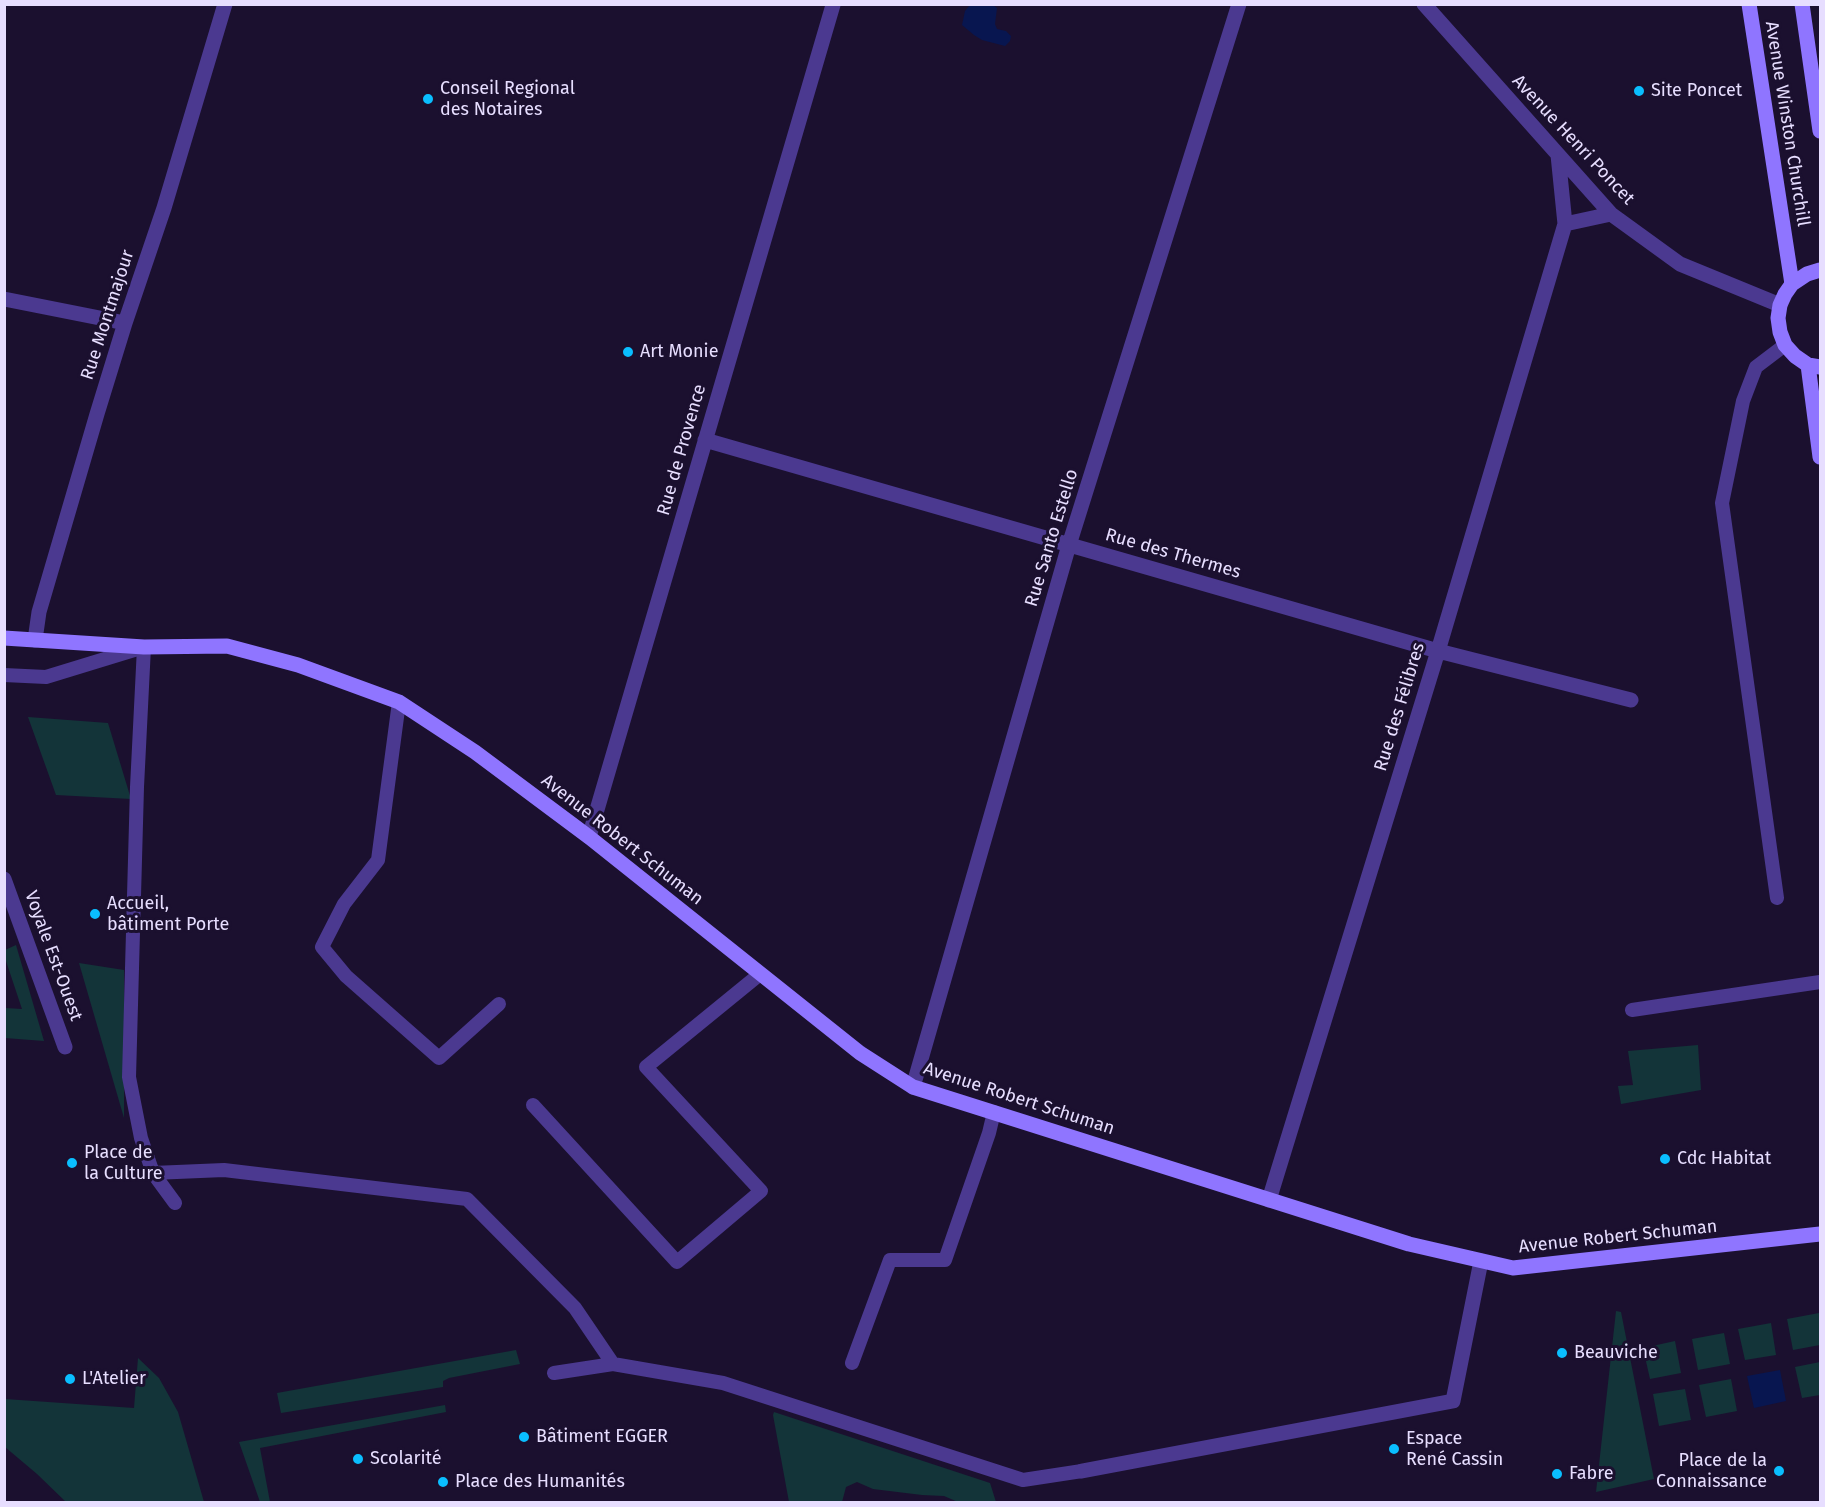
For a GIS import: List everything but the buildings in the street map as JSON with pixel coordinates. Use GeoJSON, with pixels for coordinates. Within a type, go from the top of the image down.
{"type":"FeatureCollection","features":[{"type":"Feature","properties":{"kind":"street","name":"Rue Montmajour"},"geometry":{"type":"LineString","coordinates":[[35,640],[39,612],[125,323],[164,208],[225,4]]}},
{"type":"Feature","properties":{"kind":"street"},"geometry":{"type":"LineString","coordinates":[[829,4],[834,5]]}},
{"type":"Feature","properties":{"kind":"street","name":"Rue Santo Estello"},"geometry":{"type":"LineString","coordinates":[[914,1087],[1069,545],[1239,4]]}},
{"type":"Feature","properties":{"kind":"street","name":"Avenue Henri Poncet"},"geometry":{"type":"LineString","coordinates":[[1424,4],[1611,214],[1680,264],[1780,305]]}},
{"type":"Feature","properties":{"kind":"street","name":"Avenue Winston Churchill"},"geometry":{"type":"LineString","coordinates":[[1749,4],[1792,284]]}},
{"type":"Feature","properties":{"kind":"street","name":"Avenue Winston Churchill"},"geometry":{"type":"LineString","coordinates":[[1802,4],[1821,131]]}},
{"type":"Feature","properties":{"kind":"street","name":"Rue de Provence"},"geometry":{"type":"LineString","coordinates":[[589,837],[834,5]]}},
{"type":"Feature","properties":{"kind":"street","name":"Rue des Félibres"},"geometry":{"type":"LineString","coordinates":[[1269,1200],[1438,651],[1565,224],[1558,155]]}},
{"type":"Feature","properties":{"kind":"street"},"geometry":{"type":"LineString","coordinates":[[1565,224],[1611,214]]}},
{"type":"Feature","properties":{"kind":"street"},"geometry":{"type":"LineString","coordinates":[[1821,270],[1807,274],[1792,284],[1780,305],[1778,318],[1785,345],[1795,356],[1814,366],[1821,457]]}},
{"type":"Feature","properties":{"kind":"street"},"geometry":{"type":"LineString","coordinates":[[4,299],[125,323]]}},
{"type":"Feature","properties":{"kind":"street","name":"Rue des Thermes"},"geometry":{"type":"LineString","coordinates":[[705,440],[1438,651],[1631,700]]}},
{"type":"Feature","properties":{"kind":"street","name":"Avenue Robert Schuman"},"geometry":{"type":"LineString","coordinates":[[4,638],[144,646],[227,646],[298,665],[399,702],[475,752],[589,837],[860,1053],[914,1087],[1408,1244],[1513,1268],[1821,1234]]}},
{"type":"Feature","properties":{"kind":"street","name":"Voyale Est-Ouest"},"geometry":{"type":"LineString","coordinates":[[4,879],[65,1047]]}},
{"type":"Feature","properties":{"kind":"street"},"geometry":{"type":"LineString","coordinates":[[1082,1471],[1453,1401],[1481,1261]]}},
{"type":"Feature","properties":{"kind":"lane"},"geometry":{"type":"LineString","coordinates":[[1777,898],[1722,503],[1743,401],[1756,367],[1785,345]]}},
{"type":"Feature","properties":{"kind":"lane"},"geometry":{"type":"LineString","coordinates":[[144,646],[129,1077],[141,1138],[153,1173],[175,1203]]}},
{"type":"Feature","properties":{"kind":"lane","name":"Avenue Robert Schuman"},"geometry":{"type":"LineString","coordinates":[[4,675],[46,677],[144,646]]}},
{"type":"Feature","properties":{"kind":"lane"},"geometry":{"type":"LineString","coordinates":[[399,702],[378,860],[344,904],[322,947],[346,976],[439,1058],[500,1004]]}},
{"type":"Feature","properties":{"kind":"lane"},"geometry":{"type":"LineString","coordinates":[[533,1105],[677,1262],[761,1191],[646,1067],[760,974]]}},
{"type":"Feature","properties":{"kind":"lane"},"geometry":{"type":"LineString","coordinates":[[1632,1010],[1821,982]]}},
{"type":"Feature","properties":{"kind":"lane"},"geometry":{"type":"LineString","coordinates":[[852,1363],[890,1260],[945,1260],[994,1113]]}},
{"type":"Feature","properties":{"kind":"lane"},"geometry":{"type":"LineString","coordinates":[[153,1173],[224,1170],[467,1199],[575,1308],[613,1364]]}},
{"type":"Feature","properties":{"kind":"lane"},"geometry":{"type":"LineString","coordinates":[[554,1373],[613,1364],[723,1383],[1023,1480],[1082,1471]]}},
{"type":"Feature","properties":{"kind":"green space"},"geometry":{"type":"Polygon","coordinates":[[[28,717],[108,723],[131,799],[56,795],[28,717]]]}},
{"type":"Feature","properties":{"kind":"green space"},"geometry":{"type":"Polygon","coordinates":[[[16,945],[44,1041],[5,1038],[5,1008],[22,1009],[5,958],[5,950],[16,945]]]}},
{"type":"Feature","properties":{"kind":"green space"},"geometry":{"type":"Polygon","coordinates":[[[79,963],[124,970],[124,1118],[79,963]]]}},
{"type":"Feature","properties":{"kind":"green space"},"geometry":{"type":"Polygon","coordinates":[[[1698,1045],[1701,1090],[1621,1104],[1618,1086],[1633,1085],[1628,1051],[1698,1045]]]}},
{"type":"Feature","properties":{"kind":"green space"},"geometry":{"type":"Polygon","coordinates":[[[1616,1311],[1621,1312],[1654,1479],[1596,1492],[1616,1311]]]}},
{"type":"Feature","properties":{"kind":"green space"},"geometry":{"type":"Polygon","coordinates":[[[1819,1313],[1820,1345],[1793,1350],[1787,1319],[1819,1313]]]}},
{"type":"Feature","properties":{"kind":"green space"},"geometry":{"type":"Polygon","coordinates":[[[1771,1323],[1776,1355],[1745,1360],[1738,1329],[1771,1323]]]}},
{"type":"Feature","properties":{"kind":"green space"},"geometry":{"type":"Polygon","coordinates":[[[1724,1333],[1730,1364],[1698,1370],[1692,1339],[1724,1333]]]}},
{"type":"Feature","properties":{"kind":"green space"},"geometry":{"type":"Polygon","coordinates":[[[1675,1341],[1681,1373],[1650,1379],[1643,1348],[1675,1341]]]}},
{"type":"Feature","properties":{"kind":"green space"},"geometry":{"type":"Polygon","coordinates":[[[516,1350],[520,1364],[449,1378],[443,1381],[443,1387],[281,1413],[277,1393],[516,1350]]]}},
{"type":"Feature","properties":{"kind":"green space"},"geometry":{"type":"Polygon","coordinates":[[[138,1358],[159,1378],[178,1412],[204,1502],[66,1502],[5,1447],[5,1399],[134,1408],[138,1358]]]}},
{"type":"Feature","properties":{"kind":"green space"},"geometry":{"type":"Polygon","coordinates":[[[1820,1362],[1820,1395],[1802,1398],[1795,1367],[1820,1362]]]}},
{"type":"Feature","properties":{"kind":"green space"},"geometry":{"type":"Polygon","coordinates":[[[1731,1379],[1737,1411],[1706,1417],[1699,1385],[1731,1379]]]}},
{"type":"Feature","properties":{"kind":"green space"},"geometry":{"type":"Polygon","coordinates":[[[1685,1389],[1691,1420],[1659,1426],[1653,1394],[1685,1389]]]}},
{"type":"Feature","properties":{"kind":"green space"},"geometry":{"type":"Polygon","coordinates":[[[445,1405],[446,1412],[260,1448],[270,1502],[260,1502],[239,1442],[445,1405]]]}},
{"type":"Feature","properties":{"kind":"green space"},"geometry":{"type":"Polygon","coordinates":[[[774,1412],[990,1483],[996,1502],[958,1502],[944,1496],[873,1489],[857,1482],[846,1487],[842,1502],[789,1502],[774,1412]]]}},
{"type":"Feature","properties":{"kind":"shaded area"},"geometry":{"type":"Polygon","coordinates":[[[970,5],[993,5],[997,8],[995,24],[997,29],[1006,31],[1011,36],[1005,46],[982,40],[962,25],[965,11],[970,5]]]}},
{"type":"Feature","properties":{"kind":"shaded area"},"geometry":{"type":"Polygon","coordinates":[[[1780,1370],[1786,1401],[1754,1408],[1747,1376],[1780,1370]]]}},
{"type":"Feature","properties":{"kind":"place","name":"Site Poncet"},"geometry":{"type":"Point","coordinates":[1639,91]}},
{"type":"Feature","properties":{"kind":"place","name":"Conseil Regional des Notaires"},"geometry":{"type":"Point","coordinates":[428,99]}},
{"type":"Feature","properties":{"kind":"place","name":"Art Monie"},"geometry":{"type":"Point","coordinates":[628,352]}},
{"type":"Feature","properties":{"kind":"place","name":"Accueil, bâtiment Porte"},"geometry":{"type":"Point","coordinates":[95,914]}},
{"type":"Feature","properties":{"kind":"place","name":"Cdc Habitat"},"geometry":{"type":"Point","coordinates":[1665,1159]}},
{"type":"Feature","properties":{"kind":"place","name":"Place de la Culture"},"geometry":{"type":"Point","coordinates":[72,1163]}},
{"type":"Feature","properties":{"kind":"place","name":"Beauviche"},"geometry":{"type":"Point","coordinates":[1562,1353]}},
{"type":"Feature","properties":{"kind":"place","name":"L'Atelier"},"geometry":{"type":"Point","coordinates":[70,1379]}},
{"type":"Feature","properties":{"kind":"place","name":"Bâtiment EGGER"},"geometry":{"type":"Point","coordinates":[524,1437]}},
{"type":"Feature","properties":{"kind":"place","name":"Espace René Cassin"},"geometry":{"type":"Point","coordinates":[1394,1449]}},
{"type":"Feature","properties":{"kind":"place","name":"Scolarité"},"geometry":{"type":"Point","coordinates":[358,1459]}},
{"type":"Feature","properties":{"kind":"place","name":"Place de la Connaissance"},"geometry":{"type":"Point","coordinates":[1779,1471]}},
{"type":"Feature","properties":{"kind":"place","name":"Fabre"},"geometry":{"type":"Point","coordinates":[1557,1474]}},
{"type":"Feature","properties":{"kind":"place","name":"Place des Humanités"},"geometry":{"type":"Point","coordinates":[443,1482]}}]}
